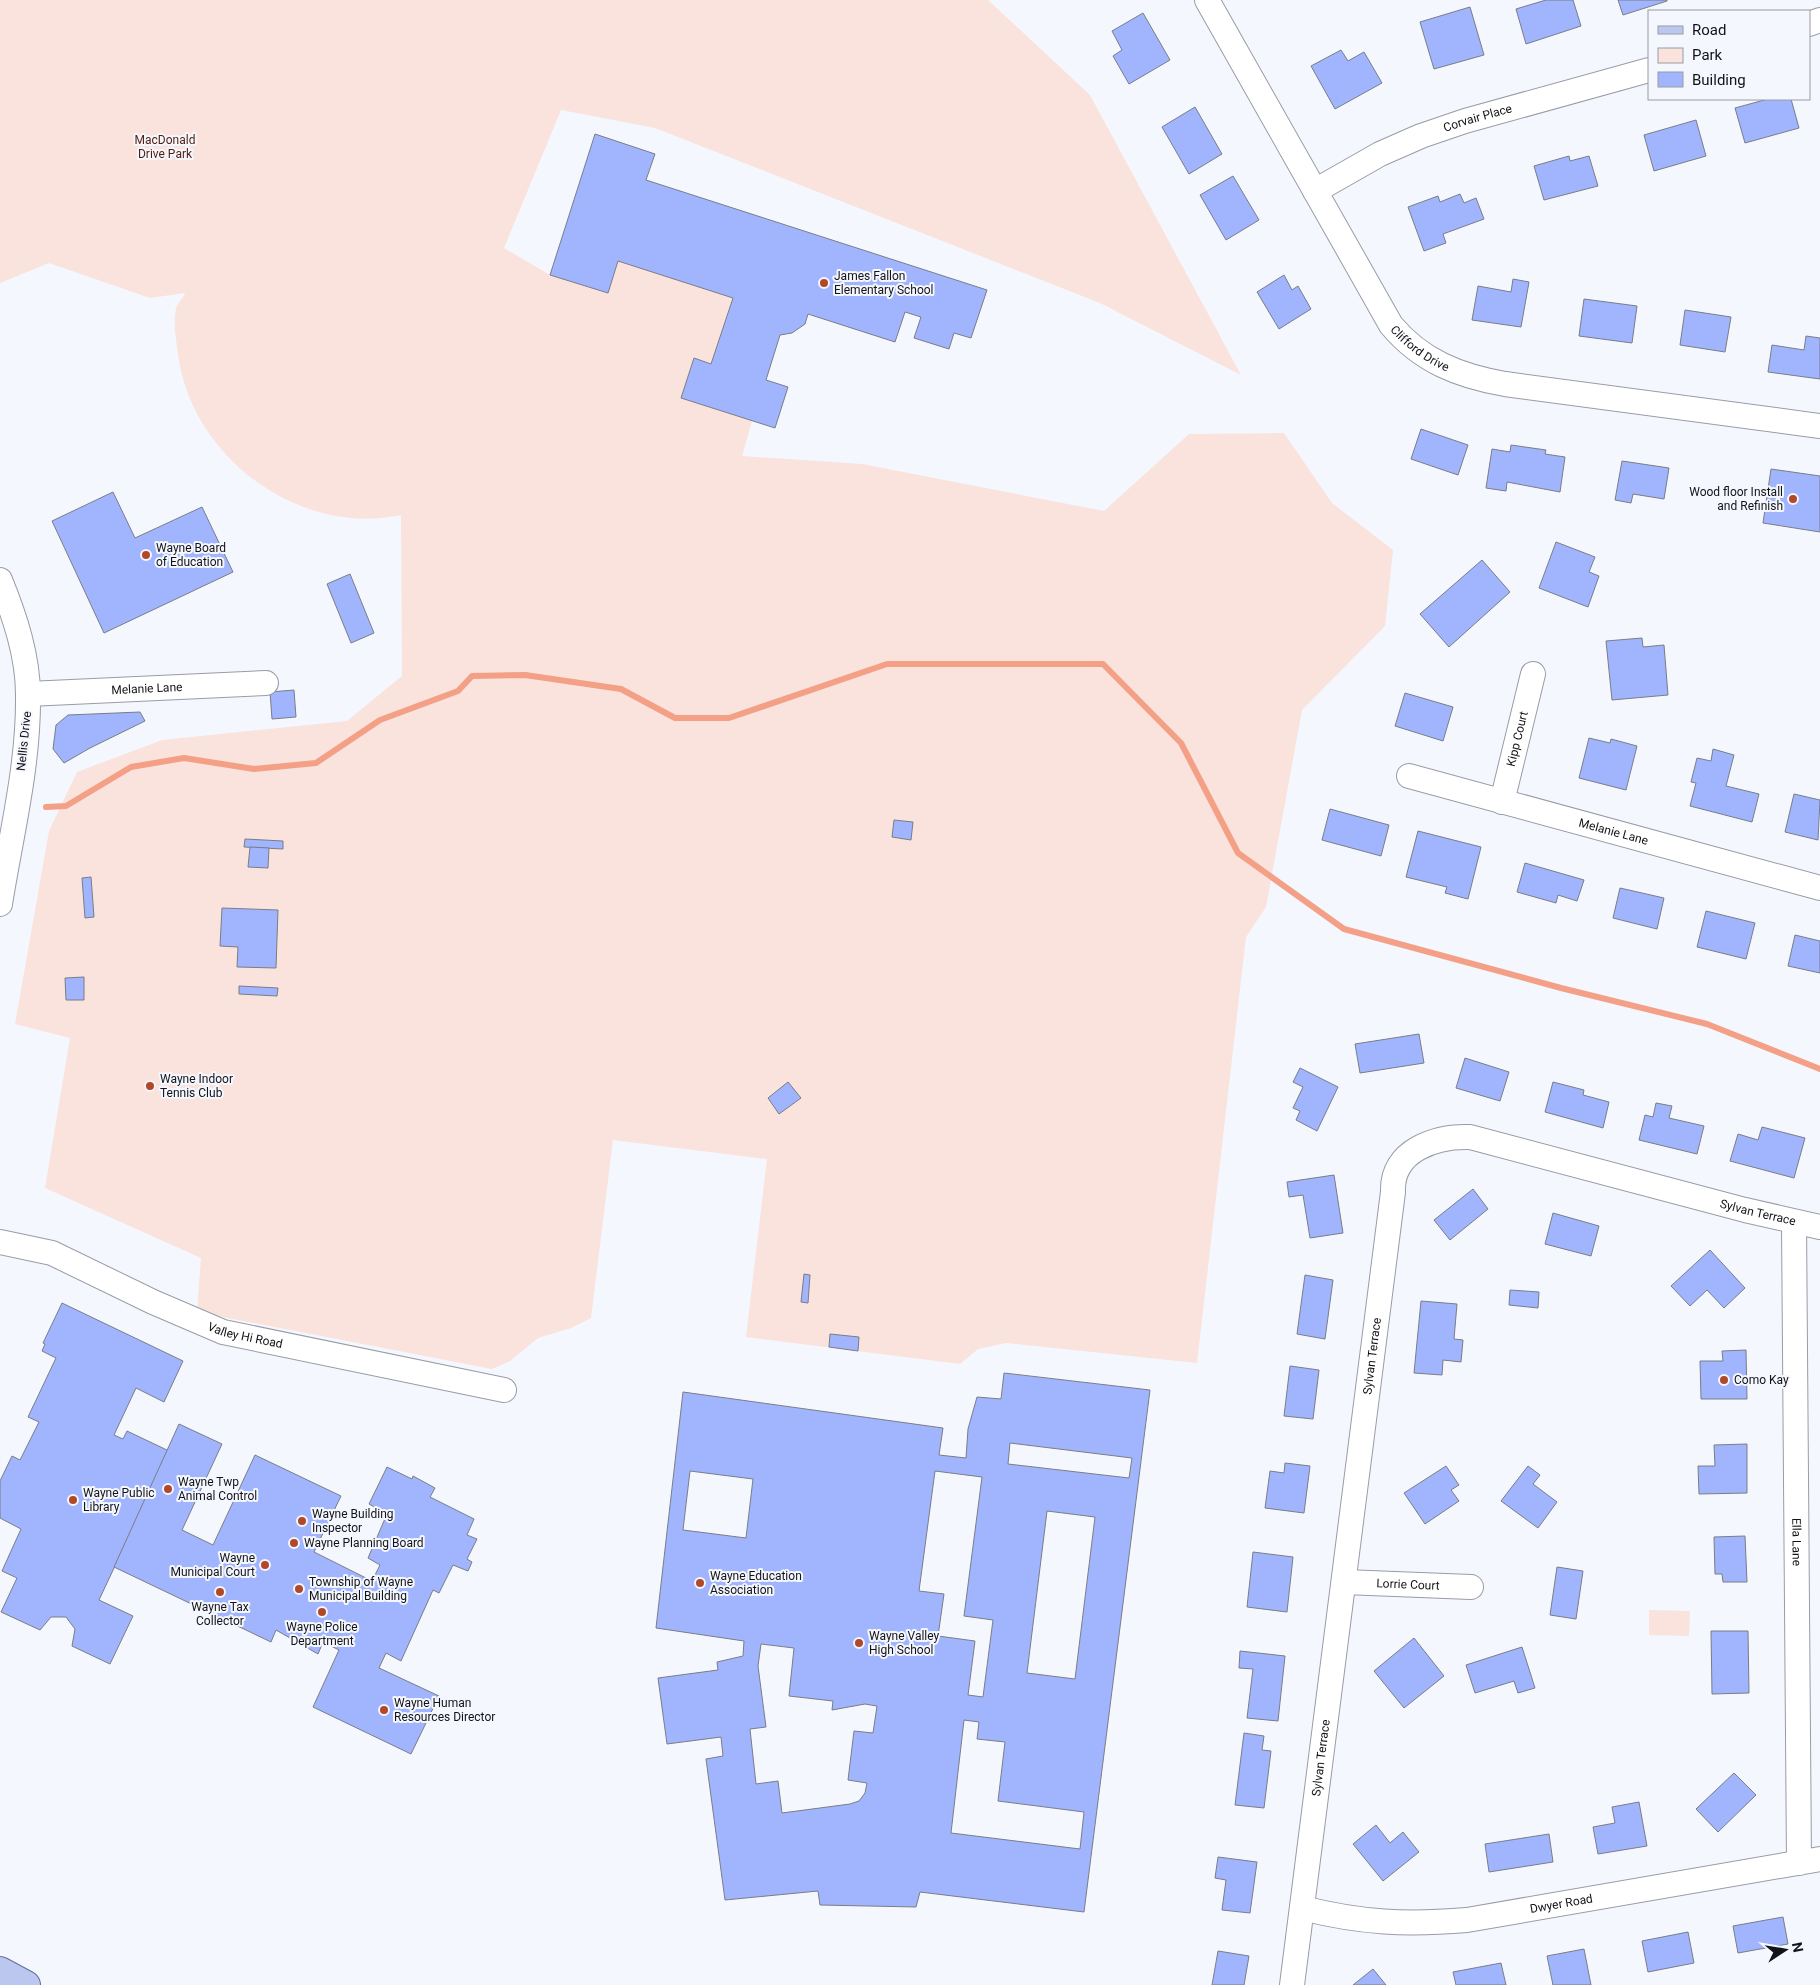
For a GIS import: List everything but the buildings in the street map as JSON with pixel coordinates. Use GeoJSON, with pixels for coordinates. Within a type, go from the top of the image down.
{"type":"FeatureCollection","features":[{"type":"Feature","properties":{"kind":"main road"},"geometry":{"type":"LineString","coordinates":[[0,1971],[26,1985]]}},
{"type":"Feature","properties":{"kind":"street","name":"Clifford Drive"},"geometry":{"type":"LineString","coordinates":[[1207,0],[1391,325],[1402,338],[1422,355],[1447,369],[1475,378],[1505,384],[1820,426]]}},
{"type":"Feature","properties":{"kind":"street","name":"Corvair Place"},"geometry":{"type":"LineString","coordinates":[[1316,191],[1380,154],[1421,136],[1648,70]]}},
{"type":"Feature","properties":{"kind":"street","name":"Nellis Drive"},"geometry":{"type":"LineString","coordinates":[[0,580],[16,622],[24,658],[28,694],[26,734],[18,796],[0,904]]}},
{"type":"Feature","properties":{"kind":"street","name":"Kipp Court"},"geometry":{"type":"LineString","coordinates":[[1502,802],[1532,674]]}},
{"type":"Feature","properties":{"kind":"street","name":"Melanie Lane"},"geometry":{"type":"LineString","coordinates":[[28,694],[266,683]]}},
{"type":"Feature","properties":{"kind":"street","name":"Melanie Lane"},"geometry":{"type":"LineString","coordinates":[[1409,776],[1820,888]]}},
{"type":"Feature","properties":{"kind":"street","name":"Sylvan Terrace"},"geometry":{"type":"LineString","coordinates":[[1292,1985],[1394,1192],[1393,1183],[1398,1168],[1417,1148],[1433,1140],[1452,1136],[1470,1137],[1794,1222],[1820,1227]]}},
{"type":"Feature","properties":{"kind":"street","name":"Ella Lane"},"geometry":{"type":"LineString","coordinates":[[1794,1222],[1809,1861]]}},
{"type":"Feature","properties":{"kind":"street","name":"Valley Hi Road"},"geometry":{"type":"LineString","coordinates":[[0,1242],[52,1253],[153,1302],[222,1332],[504,1390]]}},
{"type":"Feature","properties":{"kind":"street","name":"Lorrie Court"},"geometry":{"type":"LineString","coordinates":[[1344,1582],[1471,1587]]}},
{"type":"Feature","properties":{"kind":"street","name":"Dwyer Road"},"geometry":{"type":"LineString","coordinates":[[1302,1908],[1341,1918],[1382,1923],[1425,1924],[1468,1920],[1809,1861]]}},
{"type":"Feature","properties":{"kind":"green space","name":"MacDonald Drive Park"},"geometry":{"type":"Polygon","coordinates":[[[0,0],[988,0],[1090,95],[1241,375],[1100,303],[655,128],[561,110],[504,248],[550,275],[607,293],[618,261],[733,298],[711,364],[694,358],[681,398],[752,421],[742,456],[862,464],[1104,511],[1189,434],[1284,433],[1332,503],[1393,550],[1385,626],[1302,710],[1266,907],[1246,937],[1197,1363],[1006,1343],[978,1349],[960,1364],[746,1337],[767,1159],[613,1140],[591,1318],[571,1328],[538,1338],[510,1361],[492,1369],[197,1312],[201,1258],[45,1188],[70,1038],[15,1024],[49,831],[77,772],[162,740],[347,721],[402,676],[401,515],[363,519],[325,514],[289,501],[256,481],[227,456],[204,426],[187,391],[178,354],[175,326],[177,307],[185,293],[150,298],[49,263],[0,283],[0,0]]]}},
{"type":"Feature","properties":{"kind":"green space"},"geometry":{"type":"Polygon","coordinates":[[[1649,1610],[1690,1611],[1689,1636],[1649,1635],[1649,1610]]]}},
{"type":"Feature","properties":{"kind":"waterway"},"geometry":{"type":"LineString","coordinates":[[46,807],[66,806],[131,767],[184,758],[254,769],[316,763],[380,720],[458,691],[472,676],[525,675],[621,689],[675,718],[729,718],[887,664],[1103,664],[1181,743],[1238,853],[1344,929],[1561,988],[1707,1024],[1820,1069]]}},
{"type":"Feature","properties":{"kind":"place","name":"James Fallon Elementary School"},"geometry":{"type":"Point","coordinates":[824,283]}},
{"type":"Feature","properties":{"kind":"place","name":"Wood floor Install and Refinish"},"geometry":{"type":"Point","coordinates":[1793,499]}},
{"type":"Feature","properties":{"kind":"place","name":"Wayne Board of Education"},"geometry":{"type":"Point","coordinates":[146,555]}},
{"type":"Feature","properties":{"kind":"place","name":"Wayne Indoor Tennis Club"},"geometry":{"type":"Point","coordinates":[150,1086]}},
{"type":"Feature","properties":{"kind":"place","name":"Como Kay"},"geometry":{"type":"Point","coordinates":[1724,1380]}},
{"type":"Feature","properties":{"kind":"place","name":"Wayne Twp Animal Control"},"geometry":{"type":"Point","coordinates":[168,1489]}},
{"type":"Feature","properties":{"kind":"place","name":"Wayne Public Library"},"geometry":{"type":"Point","coordinates":[73,1500]}},
{"type":"Feature","properties":{"kind":"place","name":"Wayne Building Inspector"},"geometry":{"type":"Point","coordinates":[302,1521]}},
{"type":"Feature","properties":{"kind":"place","name":"Wayne Planning Board"},"geometry":{"type":"Point","coordinates":[294,1543]}},
{"type":"Feature","properties":{"kind":"place","name":"Wayne Municipal Court"},"geometry":{"type":"Point","coordinates":[265,1565]}},
{"type":"Feature","properties":{"kind":"place","name":"Wayne Education Association"},"geometry":{"type":"Point","coordinates":[700,1583]}},
{"type":"Feature","properties":{"kind":"place","name":"Township of Wayne Municipal Building"},"geometry":{"type":"Point","coordinates":[299,1589]}},
{"type":"Feature","properties":{"kind":"place","name":"Wayne Tax Collector"},"geometry":{"type":"Point","coordinates":[220,1592]}},
{"type":"Feature","properties":{"kind":"place","name":"Wayne Police Department"},"geometry":{"type":"Point","coordinates":[322,1612]}},
{"type":"Feature","properties":{"kind":"place","name":"Wayne Valley High School"},"geometry":{"type":"Point","coordinates":[859,1643]}},
{"type":"Feature","properties":{"kind":"place","name":"Wayne Human Resources Director"},"geometry":{"type":"Point","coordinates":[384,1710]}}]}
